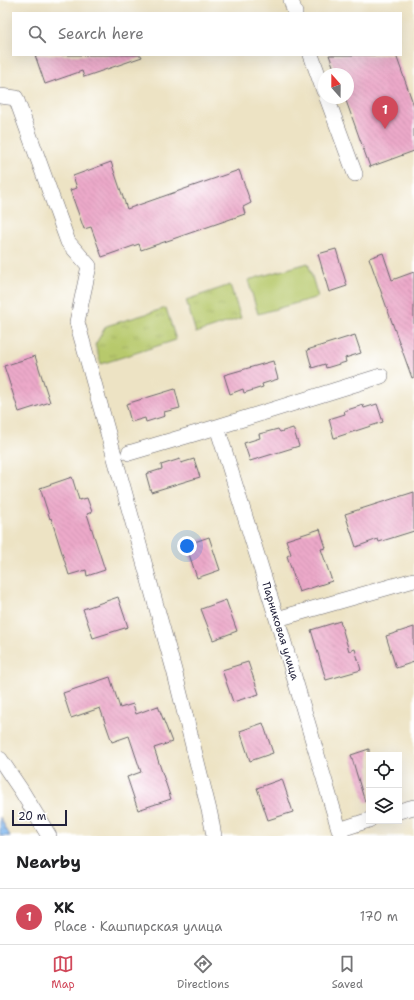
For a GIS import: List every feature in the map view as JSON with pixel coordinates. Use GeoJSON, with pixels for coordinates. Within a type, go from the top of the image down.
{"type":"FeatureCollection","features":[{"type":"Feature","properties":{"kind":"street"},"geometry":{"type":"LineString","coordinates":[[291,0],[295,12]]}},
{"type":"Feature","properties":{"kind":"street"},"geometry":{"type":"LineString","coordinates":[[311,56],[318,74]]}},
{"type":"Feature","properties":{"kind":"street"},"geometry":{"type":"LineString","coordinates":[[0,96],[16,98],[68,242],[89,266],[77,322],[174,670],[210,814],[214,836]]}},
{"type":"Feature","properties":{"kind":"street"},"geometry":{"type":"LineString","coordinates":[[329,104],[355,174]]}},
{"type":"Feature","properties":{"kind":"street"},"geometry":{"type":"LineString","coordinates":[[130,453],[217,428],[381,376]]}},
{"type":"Feature","properties":{"kind":"street","name":"Парниковая улица"},"geometry":{"type":"LineString","coordinates":[[217,428],[277,619],[340,833]]}},
{"type":"Feature","properties":{"kind":"street"},"geometry":{"type":"LineString","coordinates":[[277,619],[414,580]]}},
{"type":"Feature","properties":{"kind":"street"},"geometry":{"type":"LineString","coordinates":[[0,759],[49,836]]}},
{"type":"Feature","properties":{"kind":"street"},"geometry":{"type":"LineString","coordinates":[[402,810],[414,807]]}},
{"type":"Feature","properties":{"kind":"street"},"geometry":{"type":"LineString","coordinates":[[340,833],[366,821]]}},
{"type":"Feature","properties":{"kind":"green space"},"geometry":{"type":"Polygon","coordinates":[[[308,263],[318,297],[258,314],[248,280],[308,263]]]}},
{"type":"Feature","properties":{"kind":"green space"},"geometry":{"type":"Polygon","coordinates":[[[230,285],[241,318],[196,333],[186,300],[230,285]]]}},
{"type":"Feature","properties":{"kind":"green space"},"geometry":{"type":"Polygon","coordinates":[[[166,308],[176,340],[101,364],[95,345],[106,326],[166,308]]]}},
{"type":"Feature","properties":{"kind":"water"},"geometry":{"type":"Polygon","coordinates":[[[0,817],[10,836],[0,836],[0,817]]]}},
{"type":"Feature","properties":{"kind":"building"},"geometry":{"type":"Polygon","coordinates":[[[35,56],[142,57],[84,77],[82,71],[45,84],[35,56]]]}},
{"type":"Feature","properties":{"kind":"building"},"geometry":{"type":"Polygon","coordinates":[[[329,56],[396,56],[414,106],[414,151],[370,167],[347,104],[354,104],[354,68],[334,68],[329,56]]]}},
{"type":"Feature","properties":{"kind":"building"},"geometry":{"type":"Polygon","coordinates":[[[111,162],[127,209],[239,170],[251,203],[243,207],[245,214],[141,250],[139,244],[102,257],[91,227],[84,229],[70,190],[77,188],[73,176],[111,162]]]}},
{"type":"Feature","properties":{"kind":"building"},"geometry":{"type":"Polygon","coordinates":[[[336,249],[347,286],[329,292],[318,254],[336,249]]]}},
{"type":"Feature","properties":{"kind":"building"},"geometry":{"type":"Polygon","coordinates":[[[383,253],[392,280],[414,272],[414,377],[412,378],[369,258],[383,253]]]}},
{"type":"Feature","properties":{"kind":"building"},"geometry":{"type":"Polygon","coordinates":[[[355,335],[361,353],[345,358],[346,362],[326,368],[325,364],[312,368],[307,350],[355,335]]]}},
{"type":"Feature","properties":{"kind":"building"},"geometry":{"type":"Polygon","coordinates":[[[35,356],[50,402],[19,412],[4,366],[35,356]]]}},
{"type":"Feature","properties":{"kind":"building"},"geometry":{"type":"Polygon","coordinates":[[[273,361],[278,379],[262,384],[263,387],[244,393],[243,389],[230,394],[224,375],[273,361]]]}},
{"type":"Feature","properties":{"kind":"building"},"geometry":{"type":"Polygon","coordinates":[[[175,389],[180,408],[164,412],[165,416],[146,422],[145,418],[131,422],[126,404],[175,389]]]}},
{"type":"Feature","properties":{"kind":"building"},"geometry":{"type":"Polygon","coordinates":[[[377,404],[383,422],[334,438],[329,419],[345,414],[344,411],[363,405],[364,408],[377,404]]]}},
{"type":"Feature","properties":{"kind":"building"},"geometry":{"type":"Polygon","coordinates":[[[293,428],[299,446],[250,461],[244,443],[260,438],[259,434],[278,429],[280,432],[293,428]]]}},
{"type":"Feature","properties":{"kind":"building"},"geometry":{"type":"Polygon","coordinates":[[[180,459],[181,463],[194,459],[200,477],[151,492],[146,474],[162,469],[161,465],[180,459]]]}},
{"type":"Feature","properties":{"kind":"building"},"geometry":{"type":"Polygon","coordinates":[[[72,477],[79,500],[87,498],[92,512],[87,514],[105,570],[87,576],[86,570],[69,575],[40,488],[72,477]]]}},
{"type":"Feature","properties":{"kind":"building"},"geometry":{"type":"Polygon","coordinates":[[[414,492],[414,531],[379,542],[378,539],[356,547],[345,514],[414,492]]]}},
{"type":"Feature","properties":{"kind":"building"},"geometry":{"type":"Polygon","coordinates":[[[320,529],[326,548],[321,549],[332,581],[299,592],[287,556],[291,554],[286,540],[320,529]]]}},
{"type":"Feature","properties":{"kind":"building"},"geometry":{"type":"Polygon","coordinates":[[[209,537],[220,570],[197,578],[186,545],[209,537]]]}},
{"type":"Feature","properties":{"kind":"building"},"geometry":{"type":"Polygon","coordinates":[[[118,597],[128,627],[93,638],[83,609],[118,597]]]}},
{"type":"Feature","properties":{"kind":"building"},"geometry":{"type":"Polygon","coordinates":[[[226,600],[237,631],[213,640],[201,609],[226,600]]]}},
{"type":"Feature","properties":{"kind":"building"},"geometry":{"type":"Polygon","coordinates":[[[340,621],[349,651],[355,649],[361,670],[326,680],[311,630],[340,621]]]}},
{"type":"Feature","properties":{"kind":"building"},"geometry":{"type":"Polygon","coordinates":[[[414,627],[414,662],[396,668],[386,636],[414,627]]]}},
{"type":"Feature","properties":{"kind":"building"},"geometry":{"type":"Polygon","coordinates":[[[248,662],[259,694],[233,702],[222,670],[248,662]]]}},
{"type":"Feature","properties":{"kind":"building"},"geometry":{"type":"Polygon","coordinates":[[[110,677],[120,708],[133,704],[136,714],[158,706],[172,742],[154,748],[171,799],[138,810],[127,777],[141,772],[129,736],[112,742],[100,708],[71,718],[63,693],[110,677]]]}},
{"type":"Feature","properties":{"kind":"building"},"geometry":{"type":"Polygon","coordinates":[[[263,723],[273,753],[250,761],[240,731],[263,723]]]}},
{"type":"Feature","properties":{"kind":"building"},"geometry":{"type":"Polygon","coordinates":[[[369,749],[369,752],[366,752],[366,802],[365,802],[351,755],[369,749]]]}},
{"type":"Feature","properties":{"kind":"building"},"geometry":{"type":"Polygon","coordinates":[[[282,779],[293,812],[268,820],[257,788],[282,779]]]}},
{"type":"Feature","properties":{"kind":"place","name":"ХК"},"geometry":{"type":"Point","coordinates":[385,129]}}]}
